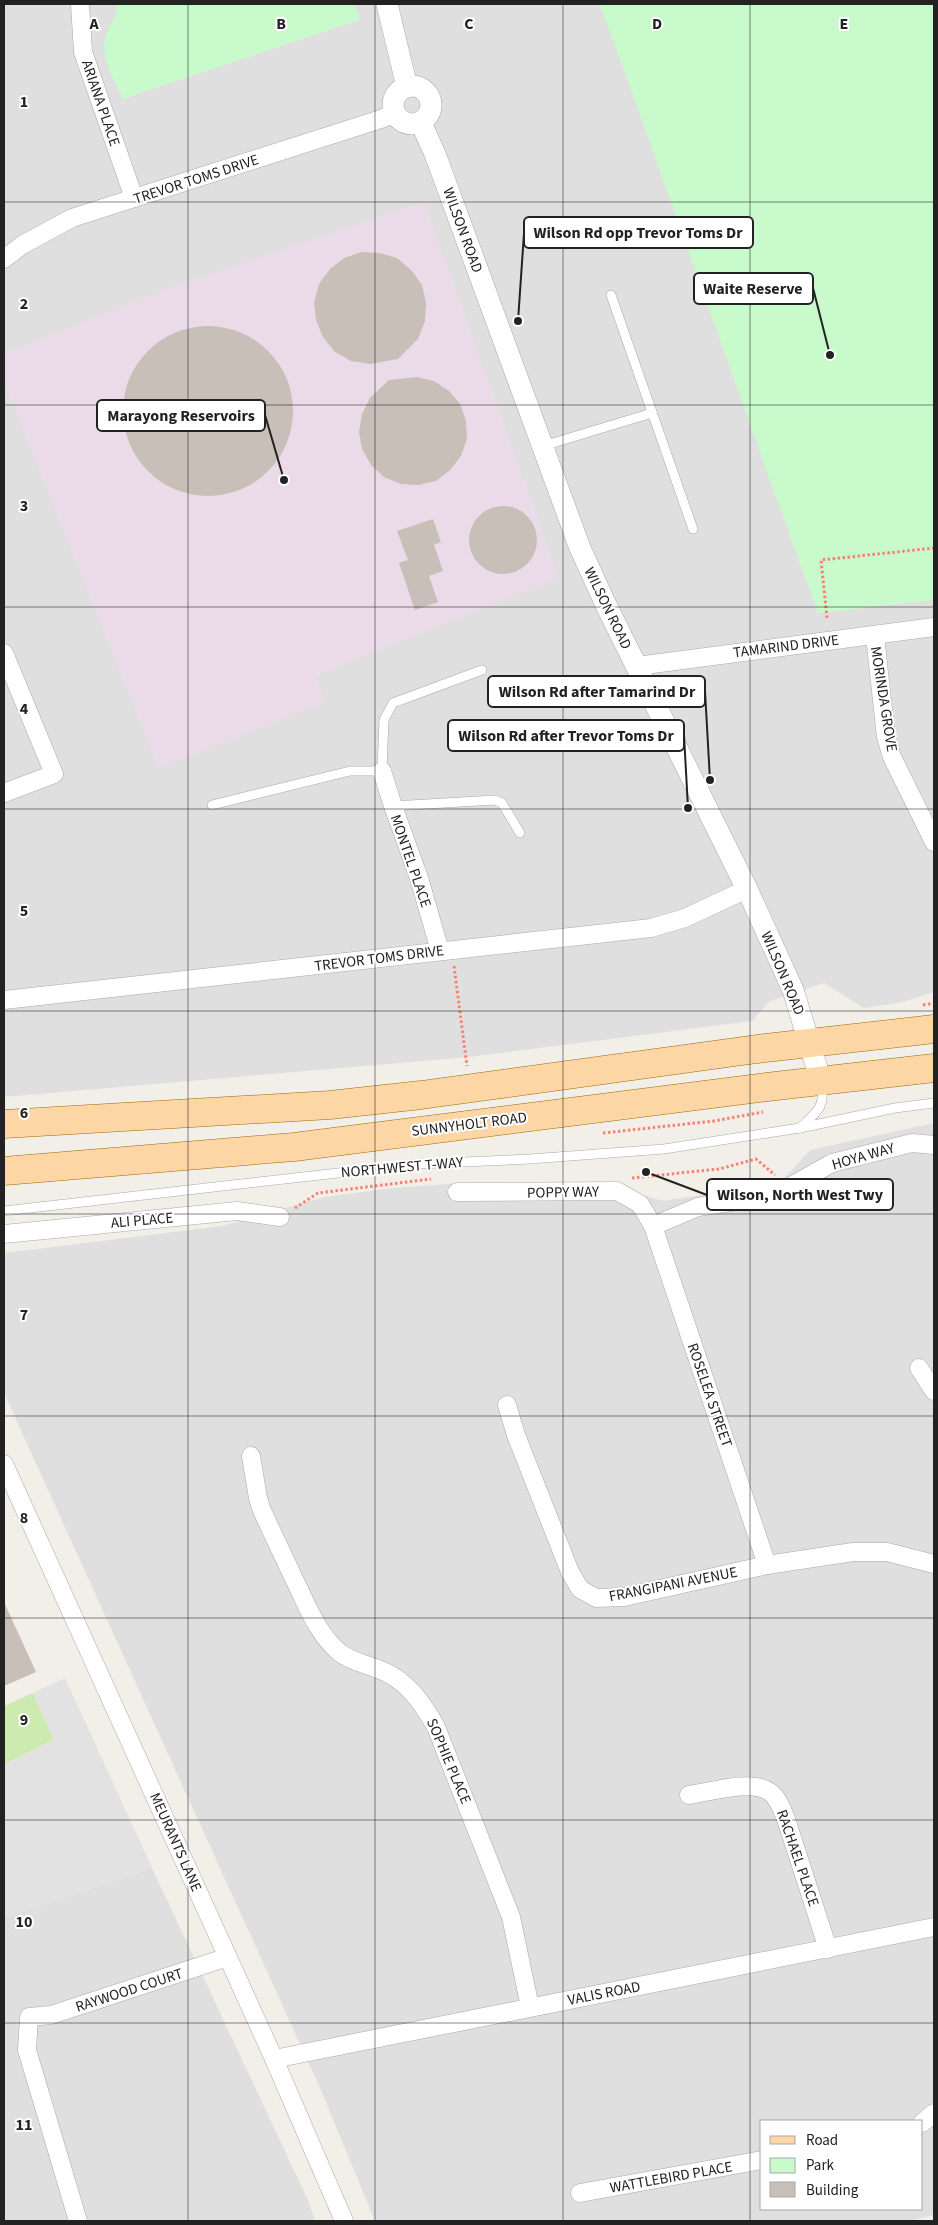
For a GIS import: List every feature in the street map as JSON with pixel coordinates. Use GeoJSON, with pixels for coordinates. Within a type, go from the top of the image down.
{"type":"FeatureCollection","features":[{"type":"Feature","properties":{"kind":"main road"},"geometry":{"type":"LineString","coordinates":[[4,1124],[330,1105],[430,1094],[810,1043],[934,1029]]}},
{"type":"Feature","properties":{"kind":"main road","name":"SUNNYHOLT ROAD"},"geometry":{"type":"LineString","coordinates":[[4,1171],[294,1147],[934,1068]]}},
{"type":"Feature","properties":{"kind":"street","name":"ARIANA PLACE"},"geometry":{"type":"LineString","coordinates":[[80,4],[83,52],[134,198]]}},
{"type":"Feature","properties":{"kind":"street"},"geometry":{"type":"LineString","coordinates":[[387,4],[407,87]]}},
{"type":"Feature","properties":{"kind":"street"},"geometry":{"type":"LineString","coordinates":[[407,87],[422,88],[431,100],[432,108],[421,123],[407,124],[400,120],[395,113],[393,107],[395,96],[407,87]]}},
{"type":"Feature","properties":{"kind":"street","name":"TREVOR TOMS DRIVE"},"geometry":{"type":"LineString","coordinates":[[4,259],[22,245],[72,218],[395,113]]}},
{"type":"Feature","properties":{"kind":"street","name":"WILSON ROAD"},"geometry":{"type":"LineString","coordinates":[[421,123],[580,548],[606,605],[747,888],[793,990],[821,1081]]}},
{"type":"Feature","properties":{"kind":"street","name":"TAMARIND DRIVE"},"geometry":{"type":"LineString","coordinates":[[637,666],[934,627]]}},
{"type":"Feature","properties":{"kind":"street","name":"MORINDA GROVE"},"geometry":{"type":"LineString","coordinates":[[874,636],[886,737],[892,758],[934,842]]}},
{"type":"Feature","properties":{"kind":"street"},"geometry":{"type":"LineString","coordinates":[[4,653],[54,774],[4,793]]}},
{"type":"Feature","properties":{"kind":"street","name":"MONTEL PLACE"},"geometry":{"type":"LineString","coordinates":[[382,771],[446,950]]}},
{"type":"Feature","properties":{"kind":"street","name":"TREVOR TOMS DRIVE"},"geometry":{"type":"LineString","coordinates":[[4,1000],[651,928],[685,918],[747,888]]}},
{"type":"Feature","properties":{"kind":"street","name":"HOYA WAY"},"geometry":{"type":"LineString","coordinates":[[654,1226],[698,1207],[775,1195],[832,1163],[912,1143],[934,1144]]}},
{"type":"Feature","properties":{"kind":"street","name":"POPPY WAY"},"geometry":{"type":"LineString","coordinates":[[457,1192],[617,1191],[640,1204],[654,1226]]}},
{"type":"Feature","properties":{"kind":"street","name":"ALI PLACE"},"geometry":{"type":"LineString","coordinates":[[4,1234],[237,1211],[280,1217]]}},
{"type":"Feature","properties":{"kind":"street","name":"ROSELEA STREET"},"geometry":{"type":"LineString","coordinates":[[654,1226],[767,1564]]}},
{"type":"Feature","properties":{"kind":"street"},"geometry":{"type":"LineString","coordinates":[[919,1368],[934,1391]]}},
{"type":"Feature","properties":{"kind":"street","name":"FRANGIPANI AVENUE"},"geometry":{"type":"LineString","coordinates":[[507,1405],[516,1435],[570,1572],[580,1589],[596,1598],[624,1596],[767,1564],[853,1552],[887,1552],[934,1564]]}},
{"type":"Feature","properties":{"kind":"street","name":"SOPHIE PLACE"},"geometry":{"type":"LineString","coordinates":[[252,1456],[261,1508],[322,1635],[341,1654],[354,1661],[380,1670],[412,1691],[426,1708],[436,1727],[511,1917],[530,2007]]}},
{"type":"Feature","properties":{"kind":"street","name":"MEURANTS LANE"},"geometry":{"type":"LineString","coordinates":[[4,1464],[274,2059],[344,2221]]}},
{"type":"Feature","properties":{"kind":"street","name":"RACHAEL PLACE"},"geometry":{"type":"LineString","coordinates":[[689,1795],[756,1786],[770,1792],[780,1804],[786,1820],[828,1949]]}},
{"type":"Feature","properties":{"kind":"street","name":"VALIS ROAD"},"geometry":{"type":"LineString","coordinates":[[274,2059],[828,1949],[933,1931]]}},
{"type":"Feature","properties":{"kind":"street","name":"RAYWOOD COURT"},"geometry":{"type":"LineString","coordinates":[[78,2221],[27,2050],[29,2018],[51,2015],[228,1957]]}},
{"type":"Feature","properties":{"kind":"street"},"geometry":{"type":"LineString","coordinates":[[923,2122],[934,2112]]}},
{"type":"Feature","properties":{"kind":"street","name":"WATTLEBIRD PLACE"},"geometry":{"type":"LineString","coordinates":[[580,2193],[760,2160]]}},
{"type":"Feature","properties":{"kind":"lane"},"geometry":{"type":"LineString","coordinates":[[611,295],[693,529]]}},
{"type":"Feature","properties":{"kind":"lane"},"geometry":{"type":"LineString","coordinates":[[543,446],[652,413]]}},
{"type":"Feature","properties":{"kind":"lane"},"geometry":{"type":"LineString","coordinates":[[212,805],[350,771],[382,771],[384,720],[393,703],[482,670]]}},
{"type":"Feature","properties":{"kind":"lane"},"geometry":{"type":"LineString","coordinates":[[393,806],[495,800],[502,803],[520,833]]}},
{"type":"Feature","properties":{"kind":"lane"},"geometry":{"type":"LineString","coordinates":[[800,1128],[822,1105],[824,1095],[821,1081]]}},
{"type":"Feature","properties":{"kind":"lane","name":"NORTHWEST T-WAY"},"geometry":{"type":"LineString","coordinates":[[4,1211],[417,1164],[530,1159],[664,1149],[800,1128],[895,1108],[934,1103]]}},
{"type":"Feature","properties":{"kind":"path"},"geometry":{"type":"LineString","coordinates":[[827,618],[822,560],[934,548]]}},
{"type":"Feature","properties":{"kind":"path"},"geometry":{"type":"LineString","coordinates":[[446,950],[467,1067],[475,1066]]}},
{"type":"Feature","properties":{"kind":"path"},"geometry":{"type":"LineString","coordinates":[[602,1133],[736,1118],[757,1114],[769,1108]]}},
{"type":"Feature","properties":{"kind":"shaded area"},"geometry":{"type":"Polygon","coordinates":[[[4,4],[934,4],[934,992],[903,1002],[864,1008],[824,983],[770,1001],[752,1021],[469,1057],[4,1097],[4,4]]]}},
{"type":"Feature","properties":{"kind":"shaded area"},"geometry":{"type":"Polygon","coordinates":[[[424,202],[559,578],[315,676],[325,702],[159,769],[4,382],[4,354],[160,291],[424,202]]]}},
{"type":"Feature","properties":{"kind":"shaded area"},"geometry":{"type":"Polygon","coordinates":[[[934,1123],[934,2215],[908,2221],[375,2221],[320,2088],[4,1393],[4,1253],[222,1226],[324,1197],[393,1188],[465,1183],[606,1184],[663,1201],[781,1182],[810,1150],[934,1123]]]}},
{"type":"Feature","properties":{"kind":"shaded area"},"geometry":{"type":"Polygon","coordinates":[[[65,1678],[152,1868],[4,1918],[4,1756],[7,1763],[54,1740],[33,1693],[65,1678]]]}},
{"type":"Feature","properties":{"kind":"shaded area"},"geometry":{"type":"Polygon","coordinates":[[[152,1868],[308,2200],[315,2221],[4,2221],[4,1918],[152,1868]]]}},
{"type":"Feature","properties":{"kind":"green space"},"geometry":{"type":"Polygon","coordinates":[[[117,4],[354,4],[360,20],[123,99],[108,67],[104,50],[107,33],[115,15],[117,4]]]}},
{"type":"Feature","properties":{"kind":"green space"},"geometry":{"type":"Polygon","coordinates":[[[600,4],[934,4],[934,600],[818,613],[600,4]]]}},
{"type":"Feature","properties":{"kind":"green space"},"geometry":{"type":"Polygon","coordinates":[[[33,1693],[54,1740],[7,1763],[4,1756],[4,1706],[33,1693]]]}},
{"type":"Feature","properties":{"kind":"building"},"geometry":{"type":"Polygon","coordinates":[[[361,252],[380,253],[397,258],[411,270],[422,285],[426,303],[425,321],[418,339],[398,359],[370,364],[351,361],[335,352],[323,337],[316,320],[314,302],[319,284],[330,269],[344,258],[361,252]]]}},
{"type":"Feature","properties":{"kind":"building"},"geometry":{"type":"Polygon","coordinates":[[[200,326],[216,326],[241,332],[262,345],[274,357],[287,378],[293,411],[287,444],[274,465],[262,477],[241,490],[216,496],[200,496],[175,490],[154,477],[142,465],[129,444],[123,419],[123,403],[129,378],[142,357],[154,345],[175,332],[200,326]]]}},
{"type":"Feature","properties":{"kind":"building"},"geometry":{"type":"Polygon","coordinates":[[[417,377],[434,381],[449,391],[460,404],[466,421],[467,439],[461,456],[450,470],[436,481],[418,485],[401,484],[384,477],[371,465],[362,449],[359,432],[362,414],[370,398],[389,380],[417,377]]]}},
{"type":"Feature","properties":{"kind":"building"},"geometry":{"type":"Polygon","coordinates":[[[503,506],[516,509],[527,516],[534,527],[537,540],[534,553],[527,564],[516,571],[503,574],[490,571],[479,564],[472,553],[469,540],[472,527],[479,516],[490,509],[503,506]]]}},
{"type":"Feature","properties":{"kind":"building"},"geometry":{"type":"Polygon","coordinates":[[[433,519],[441,542],[434,545],[443,571],[429,576],[438,602],[415,610],[399,563],[408,560],[397,531],[433,519]]]}},
{"type":"Feature","properties":{"kind":"building"},"geometry":{"type":"Polygon","coordinates":[[[4,1602],[36,1672],[4,1686],[4,1602]]]}},
{"type":"Feature","properties":{"kind":"place","name":"Wilson Rd opp Trevor Toms Dr"},"geometry":{"type":"Point","coordinates":[518,321]}},
{"type":"Feature","properties":{"kind":"place","name":"Waite Reserve"},"geometry":{"type":"Point","coordinates":[830,355]}},
{"type":"Feature","properties":{"kind":"place","name":"Marayong Reservoirs"},"geometry":{"type":"Point","coordinates":[284,480]}},
{"type":"Feature","properties":{"kind":"place","name":"Wilson Rd after Tamarind Dr"},"geometry":{"type":"Point","coordinates":[710,780]}},
{"type":"Feature","properties":{"kind":"place","name":"Wilson Rd after Trevor Toms Dr"},"geometry":{"type":"Point","coordinates":[688,808]}},
{"type":"Feature","properties":{"kind":"place","name":"Wilson, North West Twy"},"geometry":{"type":"Point","coordinates":[646,1172]}}]}
